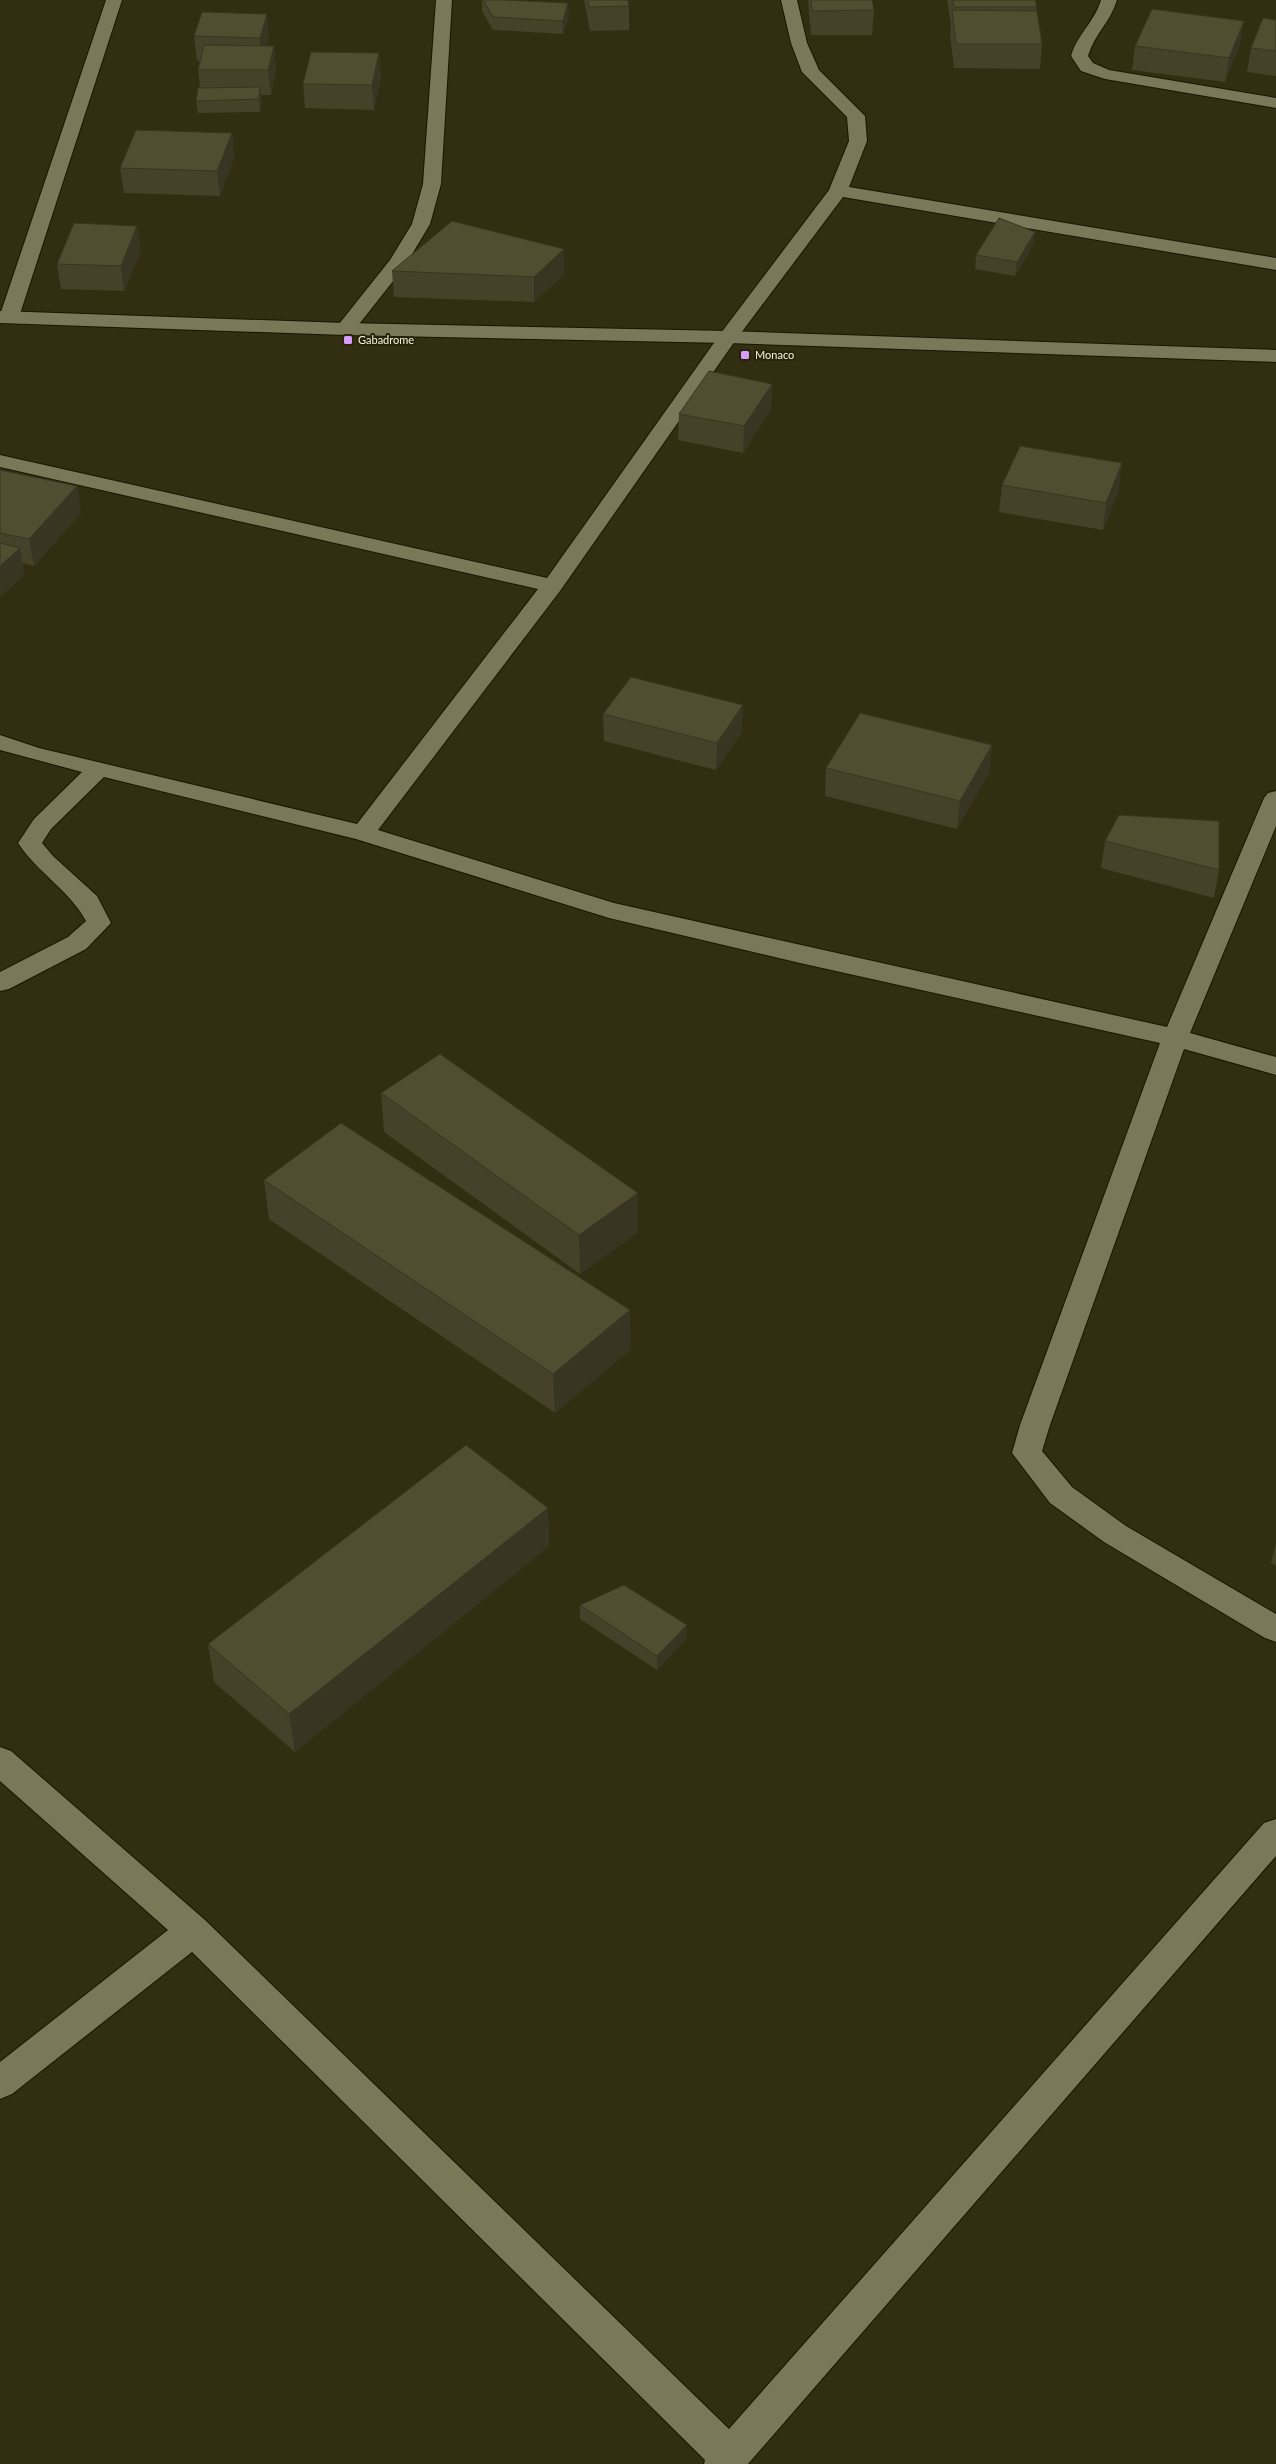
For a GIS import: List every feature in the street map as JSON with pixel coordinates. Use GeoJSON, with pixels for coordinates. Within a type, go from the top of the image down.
{"type":"FeatureCollection","features":[{"type":"Feature","properties":{"kind":"street"},"geometry":{"type":"LineString","coordinates":[[114,0],[4,317],[345,329],[728,337],[1276,356]]}},
{"type":"Feature","properties":{"kind":"street"},"geometry":{"type":"LineString","coordinates":[[345,329],[398,262],[421,224],[432,184],[444,0]]}},
{"type":"Feature","properties":{"kind":"street"},"geometry":{"type":"LineString","coordinates":[[362,833],[552,586],[728,337],[838,191],[858,141],[856,116],[811,72],[799,43],[790,0]]}},
{"type":"Feature","properties":{"kind":"street"},"geometry":{"type":"LineString","coordinates":[[1109,0],[1101,19],[1081,46],[1079,56],[1087,67],[1105,74],[1276,103]]}},
{"type":"Feature","properties":{"kind":"street"},"geometry":{"type":"LineString","coordinates":[[838,191],[1276,264]]}},
{"type":"Feature","properties":{"kind":"street"},"geometry":{"type":"LineString","coordinates":[[0,461],[552,586]]}},
{"type":"Feature","properties":{"kind":"street"},"geometry":{"type":"LineString","coordinates":[[0,742],[32,753],[362,833],[609,910],[800,955],[1175,1038],[1276,1066]]}},
{"type":"Feature","properties":{"kind":"street"},"geometry":{"type":"LineString","coordinates":[[0,982],[77,943],[99,923],[88,902],[44,861],[30,843],[42,824],[99,769]]}},
{"type":"Feature","properties":{"kind":"street"},"geometry":{"type":"LineString","coordinates":[[1276,798],[1175,1038],[1027,1453],[1061,1495],[1115,1534],[1276,1629]]}},
{"type":"Feature","properties":{"kind":"street"},"geometry":{"type":"LineString","coordinates":[[0,1761],[193,1931],[726,2460],[1276,1833]]}},
{"type":"Feature","properties":{"kind":"street"},"geometry":{"type":"LineString","coordinates":[[0,2084],[193,1931]]}},
{"type":"Feature","properties":{"kind":"building"},"geometry":{"type":"Polygon","coordinates":[[[483,0],[568,3],[563,21],[493,17],[483,0]]]}},
{"type":"Feature","properties":{"kind":"building"},"geometry":{"type":"Polygon","coordinates":[[[588,0],[628,0],[629,6],[589,7],[588,0]]]}},
{"type":"Feature","properties":{"kind":"building"},"geometry":{"type":"Polygon","coordinates":[[[811,0],[872,0],[874,10],[812,11],[811,0]]]}},
{"type":"Feature","properties":{"kind":"building"},"geometry":{"type":"Polygon","coordinates":[[[953,0],[1035,0],[1037,7],[954,7],[953,0]]]}},
{"type":"Feature","properties":{"kind":"building"},"geometry":{"type":"Polygon","coordinates":[[[1152,9],[1244,21],[1229,58],[1135,46],[1152,9]]]}},
{"type":"Feature","properties":{"kind":"building"},"geometry":{"type":"Polygon","coordinates":[[[952,10],[1037,11],[1042,44],[956,44],[952,10]]]}},
{"type":"Feature","properties":{"kind":"building"},"geometry":{"type":"Polygon","coordinates":[[[202,12],[267,14],[260,38],[194,36],[202,12]]]}},
{"type":"Feature","properties":{"kind":"building"},"geometry":{"type":"Polygon","coordinates":[[[1263,18],[1276,20],[1276,51],[1251,48],[1263,18]]]}},
{"type":"Feature","properties":{"kind":"building"},"geometry":{"type":"Polygon","coordinates":[[[204,45],[274,46],[268,70],[198,70],[204,45]]]}},
{"type":"Feature","properties":{"kind":"building"},"geometry":{"type":"Polygon","coordinates":[[[311,52],[379,53],[372,85],[303,84],[311,52]]]}},
{"type":"Feature","properties":{"kind":"building"},"geometry":{"type":"Polygon","coordinates":[[[260,87],[259,99],[196,101],[198,88],[260,87]]]}},
{"type":"Feature","properties":{"kind":"building"},"geometry":{"type":"Polygon","coordinates":[[[136,130],[232,133],[217,171],[120,168],[136,130]]]}},
{"type":"Feature","properties":{"kind":"building"},"geometry":{"type":"Polygon","coordinates":[[[999,218],[1035,232],[1017,262],[976,255],[999,218]]]}},
{"type":"Feature","properties":{"kind":"building"},"geometry":{"type":"Polygon","coordinates":[[[452,221],[564,249],[534,277],[392,271],[452,221]]]}},
{"type":"Feature","properties":{"kind":"building"},"geometry":{"type":"Polygon","coordinates":[[[74,223],[137,226],[121,266],[57,264],[74,223]]]}},
{"type":"Feature","properties":{"kind":"building"},"geometry":{"type":"Polygon","coordinates":[[[709,371],[772,384],[744,426],[679,414],[709,371]]]}},
{"type":"Feature","properties":{"kind":"building"},"geometry":{"type":"Polygon","coordinates":[[[1020,446],[1122,463],[1106,503],[1002,485],[1020,446]]]}},
{"type":"Feature","properties":{"kind":"building"},"geometry":{"type":"Polygon","coordinates":[[[0,470],[77,486],[29,539],[0,533],[0,470]]]}},
{"type":"Feature","properties":{"kind":"building"},"geometry":{"type":"Polygon","coordinates":[[[0,543],[20,548],[0,566],[0,543]]]}},
{"type":"Feature","properties":{"kind":"building"},"geometry":{"type":"Polygon","coordinates":[[[631,677],[743,705],[717,743],[603,714],[631,677]]]}},
{"type":"Feature","properties":{"kind":"building"},"geometry":{"type":"Polygon","coordinates":[[[860,713],[992,745],[960,801],[826,768],[860,713]]]}},
{"type":"Feature","properties":{"kind":"building"},"geometry":{"type":"Polygon","coordinates":[[[1119,815],[1219,821],[1219,870],[1105,841],[1119,815]]]}},
{"type":"Feature","properties":{"kind":"building"},"geometry":{"type":"Polygon","coordinates":[[[440,1054],[638,1193],[579,1235],[381,1093],[440,1054]]]}},
{"type":"Feature","properties":{"kind":"building"},"geometry":{"type":"Polygon","coordinates":[[[341,1123],[630,1310],[553,1374],[264,1180],[341,1123]]]}},
{"type":"Feature","properties":{"kind":"building"},"geometry":{"type":"Polygon","coordinates":[[[466,1445],[548,1508],[289,1714],[208,1644],[466,1445]]]}},
{"type":"Feature","properties":{"kind":"building"},"geometry":{"type":"Polygon","coordinates":[[[624,1585],[687,1625],[657,1656],[580,1605],[624,1585]]]}},
{"type":"Feature","properties":{"kind":"place","name":"Gabadrome"},"geometry":{"type":"Point","coordinates":[348,340]}},
{"type":"Feature","properties":{"kind":"place","name":"Monaco"},"geometry":{"type":"Point","coordinates":[745,355]}}]}
